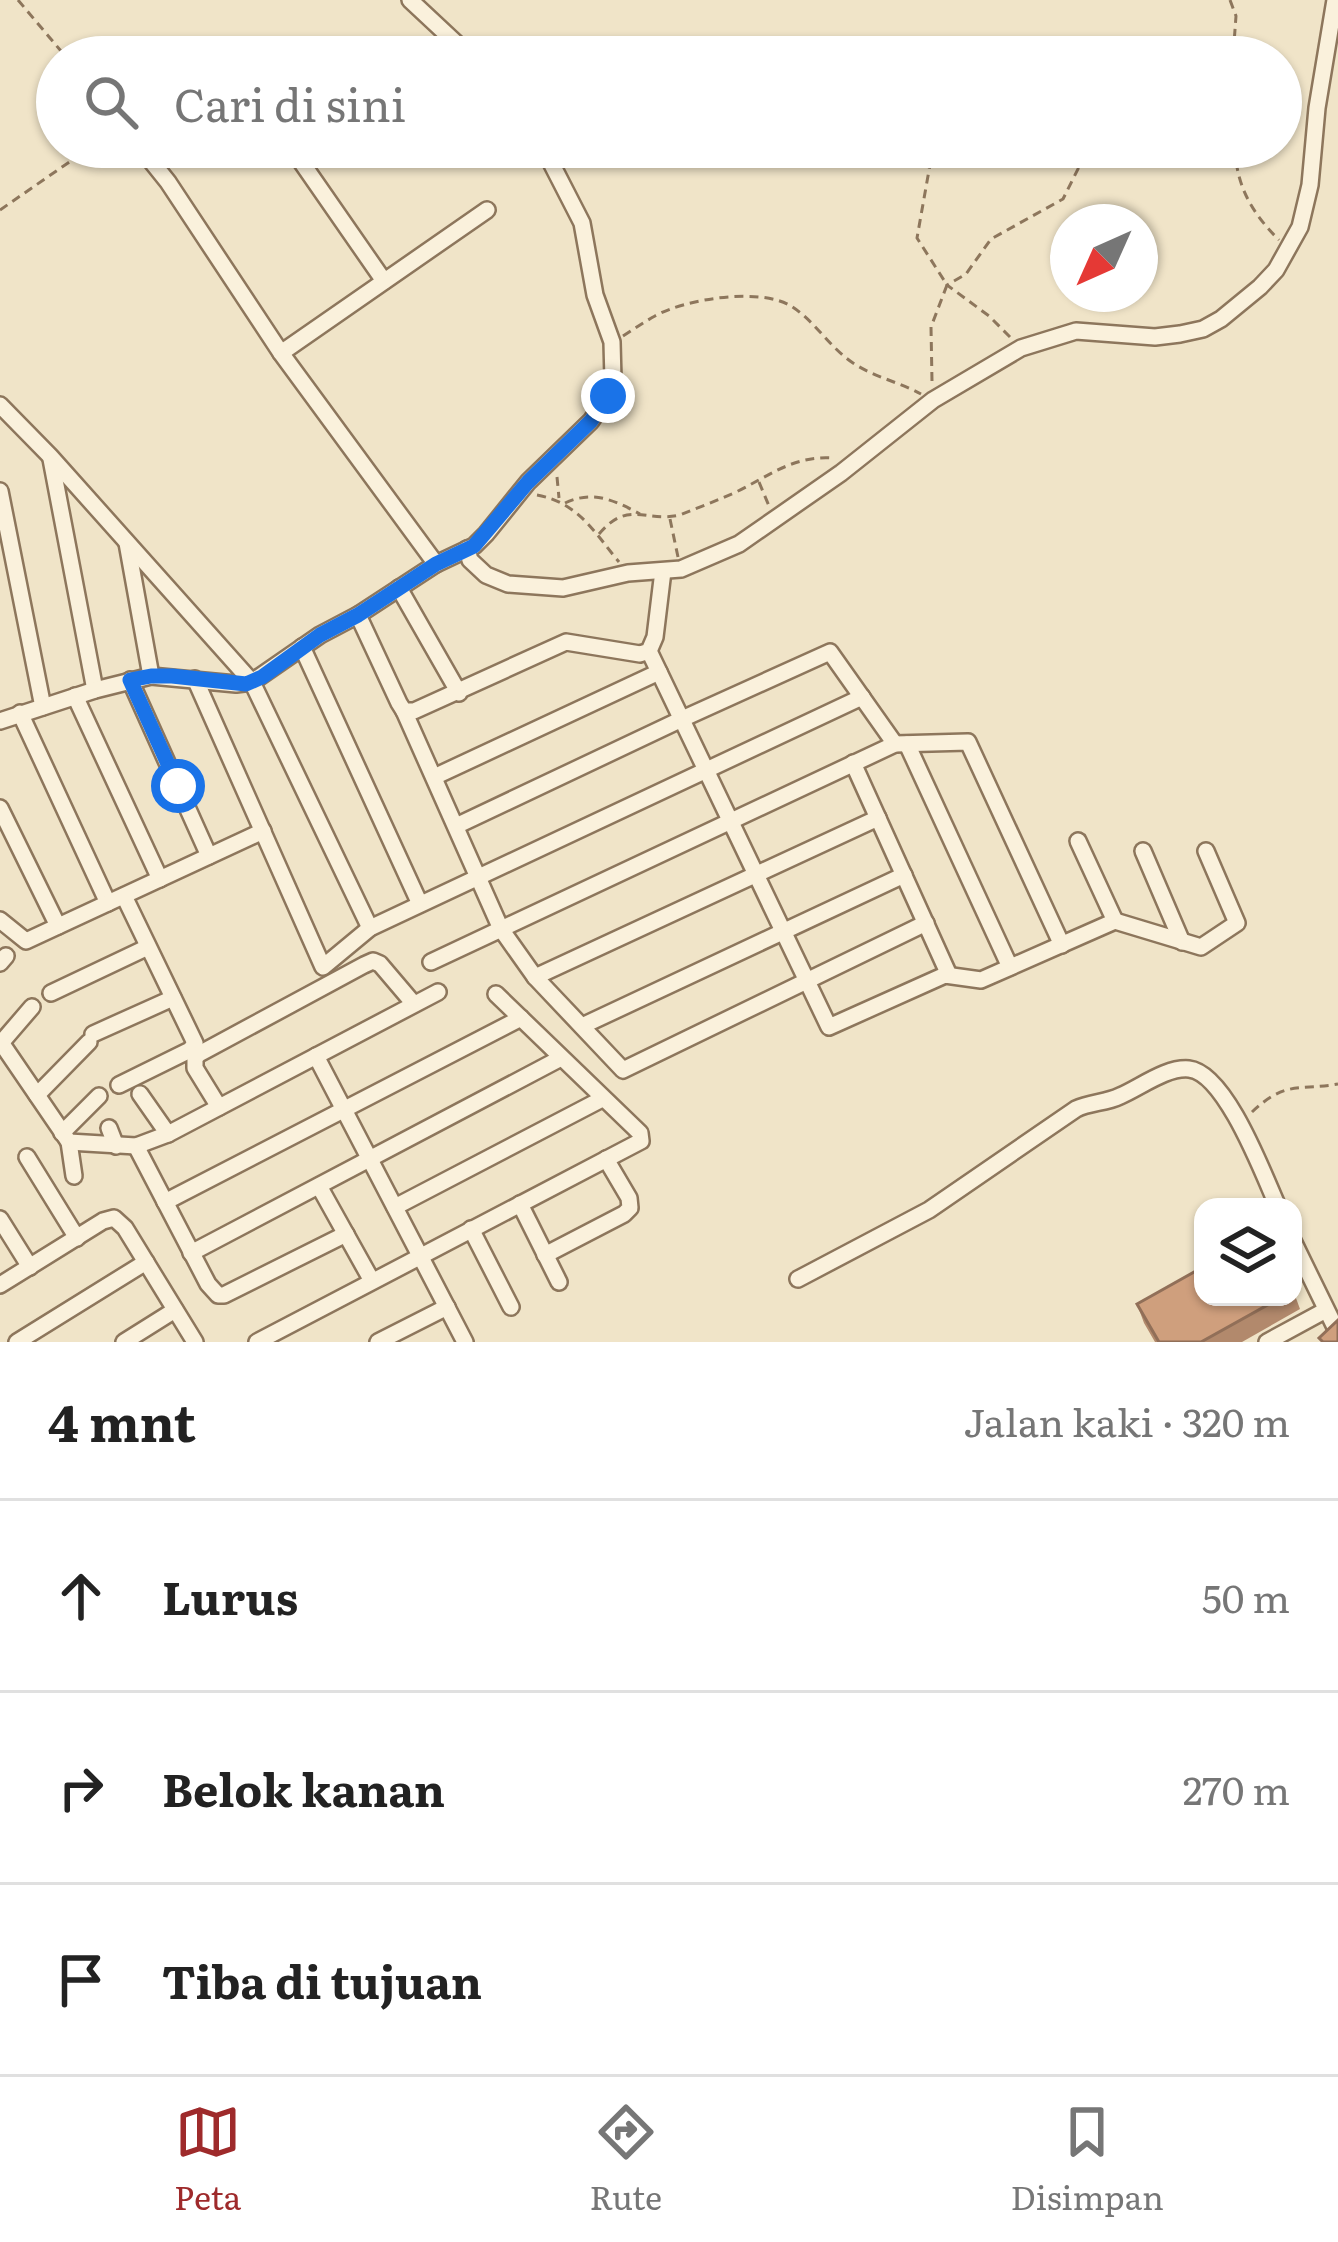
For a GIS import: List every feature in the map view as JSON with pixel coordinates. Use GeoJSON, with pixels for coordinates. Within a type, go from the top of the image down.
{"type":"FeatureCollection","features":[{"type":"Feature","properties":{"kind":"street"},"geometry":{"type":"LineString","coordinates":[[410,0],[449,36]]}},
{"type":"Feature","properties":{"kind":"street"},"geometry":{"type":"LineString","coordinates":[[467,549],[470,560],[486,575],[508,584],[563,588],[628,573],[672,570],[739,544],[933,400],[1022,348],[1076,331],[1155,338],[1203,329],[1221,319],[1260,287],[1289,250],[1300,227],[1336,0]]}},
{"type":"Feature","properties":{"kind":"street"},"geometry":{"type":"LineString","coordinates":[[156,168],[281,353],[436,564]]}},
{"type":"Feature","properties":{"kind":"street"},"geometry":{"type":"LineString","coordinates":[[306,168],[384,281]]}},
{"type":"Feature","properties":{"kind":"street"},"geometry":{"type":"LineString","coordinates":[[0,721],[151,676],[252,682],[486,534],[591,421],[613,380],[611,342],[595,295],[582,223],[554,168]]}},
{"type":"Feature","properties":{"kind":"street"},"geometry":{"type":"LineString","coordinates":[[281,353],[487,209]]}},
{"type":"Feature","properties":{"kind":"street"},"geometry":{"type":"LineString","coordinates":[[0,405],[252,682],[370,928]]}},
{"type":"Feature","properties":{"kind":"street"},"geometry":{"type":"LineString","coordinates":[[50,456],[95,690]]}},
{"type":"Feature","properties":{"kind":"street"},"geometry":{"type":"LineString","coordinates":[[0,491],[43,706]]}},
{"type":"Feature","properties":{"kind":"street"},"geometry":{"type":"LineString","coordinates":[[126,541],[151,676]]}},
{"type":"Feature","properties":{"kind":"street"},"geometry":{"type":"LineString","coordinates":[[672,570],[650,651],[829,1027],[945,975],[981,980],[1115,921],[1201,947],[1237,923],[1206,851]]}},
{"type":"Feature","properties":{"kind":"street"},"geometry":{"type":"LineString","coordinates":[[399,588],[459,693]]}},
{"type":"Feature","properties":{"kind":"street"},"geometry":{"type":"LineString","coordinates":[[358,615],[501,929],[536,977],[622,1070],[926,923]]}},
{"type":"Feature","properties":{"kind":"street"},"geometry":{"type":"LineString","coordinates":[[404,711],[459,693],[566,642],[640,654],[650,651]]}},
{"type":"Feature","properties":{"kind":"street"},"geometry":{"type":"LineString","coordinates":[[302,647],[420,904]]}},
{"type":"Feature","properties":{"kind":"street"},"geometry":{"type":"LineString","coordinates":[[456,826],[830,652],[901,744],[1010,967]]}},
{"type":"Feature","properties":{"kind":"street"},"geometry":{"type":"LineString","coordinates":[[434,777],[659,672]]}},
{"type":"Feature","properties":{"kind":"street"},"geometry":{"type":"LineString","coordinates":[[195,679],[323,967],[370,928],[862,697]]}},
{"type":"Feature","properties":{"kind":"street"},"geometry":{"type":"LineString","coordinates":[[130,680],[209,856]]}},
{"type":"Feature","properties":{"kind":"street"},"geometry":{"type":"LineString","coordinates":[[75,696],[160,879]]}},
{"type":"Feature","properties":{"kind":"street"},"geometry":{"type":"LineString","coordinates":[[20,713],[195,1043],[190,1051],[119,1084]]}},
{"type":"Feature","properties":{"kind":"street"},"geometry":{"type":"LineString","coordinates":[[431,962],[901,744],[968,742],[1062,945]]}},
{"type":"Feature","properties":{"kind":"street"},"geometry":{"type":"LineString","coordinates":[[853,764],[950,975]]}},
{"type":"Feature","properties":{"kind":"street"},"geometry":{"type":"LineString","coordinates":[[0,808],[58,926]]}},
{"type":"Feature","properties":{"kind":"street"},"geometry":{"type":"LineString","coordinates":[[536,977],[878,818]]}},
{"type":"Feature","properties":{"kind":"street"},"geometry":{"type":"LineString","coordinates":[[0,920],[26,941],[262,831]]}},
{"type":"Feature","properties":{"kind":"street"},"geometry":{"type":"LineString","coordinates":[[1078,841],[1115,921]]}},
{"type":"Feature","properties":{"kind":"street"},"geometry":{"type":"LineString","coordinates":[[1143,851],[1182,941]]}},
{"type":"Feature","properties":{"kind":"street"},"geometry":{"type":"LineString","coordinates":[[582,1026],[904,875]]}},
{"type":"Feature","properties":{"kind":"street"},"geometry":{"type":"LineString","coordinates":[[51,993],[148,947]]}},
{"type":"Feature","properties":{"kind":"street"},"geometry":{"type":"LineString","coordinates":[[219,1107],[195,1068],[199,1054],[364,964],[380,964],[414,1004]]}},
{"type":"Feature","properties":{"kind":"street"},"geometry":{"type":"LineString","coordinates":[[66,1137],[136,1146],[168,1134],[438,992]]}},
{"type":"Feature","properties":{"kind":"street"},"geometry":{"type":"LineString","coordinates":[[256,1342],[642,1139],[496,994]]}},
{"type":"Feature","properties":{"kind":"street"},"geometry":{"type":"LineString","coordinates":[[37,1095],[91,1038],[173,998]]}},
{"type":"Feature","properties":{"kind":"street"},"geometry":{"type":"LineString","coordinates":[[32,1007],[0,1042],[66,1137],[74,1176]]}},
{"type":"Feature","properties":{"kind":"street"},"geometry":{"type":"LineString","coordinates":[[165,1202],[521,1018]]}},
{"type":"Feature","properties":{"kind":"street"},"geometry":{"type":"LineString","coordinates":[[316,1056],[465,1342]]}},
{"type":"Feature","properties":{"kind":"street"},"geometry":{"type":"LineString","coordinates":[[191,1253],[561,1058]]}},
{"type":"Feature","properties":{"kind":"street"},"geometry":{"type":"LineString","coordinates":[[798,1280],[940,1203],[1076,1109],[1118,1098],[1168,1072],[1193,1069],[1203,1075],[1241,1123],[1274,1198]]}},
{"type":"Feature","properties":{"kind":"street"},"geometry":{"type":"LineString","coordinates":[[140,1094],[168,1134]]}},
{"type":"Feature","properties":{"kind":"street"},"geometry":{"type":"LineString","coordinates":[[66,1137],[99,1096]]}},
{"type":"Feature","properties":{"kind":"street"},"geometry":{"type":"LineString","coordinates":[[395,1208],[602,1099]]}},
{"type":"Feature","properties":{"kind":"street"},"geometry":{"type":"LineString","coordinates":[[109,1128],[116,1146]]}},
{"type":"Feature","properties":{"kind":"street"},"geometry":{"type":"LineString","coordinates":[[136,1146],[213,1291],[224,1295],[346,1234]]}},
{"type":"Feature","properties":{"kind":"street"},"geometry":{"type":"LineString","coordinates":[[27,1157],[77,1238]]}},
{"type":"Feature","properties":{"kind":"street"},"geometry":{"type":"LineString","coordinates":[[545,1255],[630,1208],[606,1159]]}},
{"type":"Feature","properties":{"kind":"street"},"geometry":{"type":"LineString","coordinates":[[319,1186],[372,1282]]}},
{"type":"Feature","properties":{"kind":"street"},"geometry":{"type":"LineString","coordinates":[[520,1204],[560,1282]]}},
{"type":"Feature","properties":{"kind":"street"},"geometry":{"type":"LineString","coordinates":[[0,1285],[103,1221],[114,1219],[195,1342]]}},
{"type":"Feature","properties":{"kind":"street"},"geometry":{"type":"LineString","coordinates":[[0,1220],[30,1267]]}},
{"type":"Feature","properties":{"kind":"street"},"geometry":{"type":"LineString","coordinates":[[471,1229],[512,1307]]}},
{"type":"Feature","properties":{"kind":"street"},"geometry":{"type":"LineString","coordinates":[[1302,1260],[1336,1326],[1319,1341]]}},
{"type":"Feature","properties":{"kind":"street"},"geometry":{"type":"LineString","coordinates":[[16,1342],[146,1262]]}},
{"type":"Feature","properties":{"kind":"street"},"geometry":{"type":"LineString","coordinates":[[379,1342],[447,1307]]}},
{"type":"Feature","properties":{"kind":"street"},"geometry":{"type":"LineString","coordinates":[[124,1342],[176,1310]]}},
{"type":"Feature","properties":{"kind":"street"},"geometry":{"type":"LineString","coordinates":[[1267,1342],[1326,1310]]}},
{"type":"Feature","properties":{"kind":"path"},"geometry":{"type":"LineString","coordinates":[[18,0],[48,36]]}},
{"type":"Feature","properties":{"kind":"path"},"geometry":{"type":"LineString","coordinates":[[1230,0],[1236,16],[1235,36]]}},
{"type":"Feature","properties":{"kind":"path"},"geometry":{"type":"LineString","coordinates":[[0,210],[61,168]]}},
{"type":"Feature","properties":{"kind":"path"},"geometry":{"type":"LineString","coordinates":[[929,168],[917,238],[947,285],[1022,348]]}},
{"type":"Feature","properties":{"kind":"path"},"geometry":{"type":"LineString","coordinates":[[611,342],[667,311],[734,295],[763,296],[799,311],[853,363],[933,400],[931,327],[947,285],[966,274],[991,239],[1063,199],[1078,168]]}},
{"type":"Feature","properties":{"kind":"path"},"geometry":{"type":"LineString","coordinates":[[1235,168],[1262,224],[1289,250]]}},
{"type":"Feature","properties":{"kind":"path"},"geometry":{"type":"LineString","coordinates":[[554,456],[562,501]]}},
{"type":"Feature","properties":{"kind":"path"},"geometry":{"type":"LineString","coordinates":[[599,534],[612,519],[627,514],[670,518],[797,461],[859,459]]}},
{"type":"Feature","properties":{"kind":"path"},"geometry":{"type":"LineString","coordinates":[[758,479],[774,519]]}},
{"type":"Feature","properties":{"kind":"path"},"geometry":{"type":"LineString","coordinates":[[522,491],[562,501],[599,534],[628,573]]}},
{"type":"Feature","properties":{"kind":"path"},"geometry":{"type":"LineString","coordinates":[[562,501],[581,496],[607,498],[642,514]]}},
{"type":"Feature","properties":{"kind":"path"},"geometry":{"type":"LineString","coordinates":[[670,518],[672,570]]}},
{"type":"Feature","properties":{"kind":"path"},"geometry":{"type":"LineString","coordinates":[[1241,1123],[1289,1087],[1338,1084]]}},
{"type":"Feature","properties":{"kind":"building"},"geometry":{"type":"Polygon","coordinates":[[[1194,1272],[1194,1306],[1266,1306],[1201,1342],[1159,1342],[1137,1304],[1194,1272]]]}},
{"type":"Feature","properties":{"kind":"building"},"geometry":{"type":"Polygon","coordinates":[[[1338,1320],[1338,1342],[1323,1342],[1319,1338],[1338,1320]]]}},
{"type":"Feature","properties":{"kind":"route"},"geometry":{"type":"LineString","coordinates":[[178,786],[130,680],[172,676],[246,684],[262,677],[320,635],[474,546],[528,482],[591,421],[608,396]]}}]}
